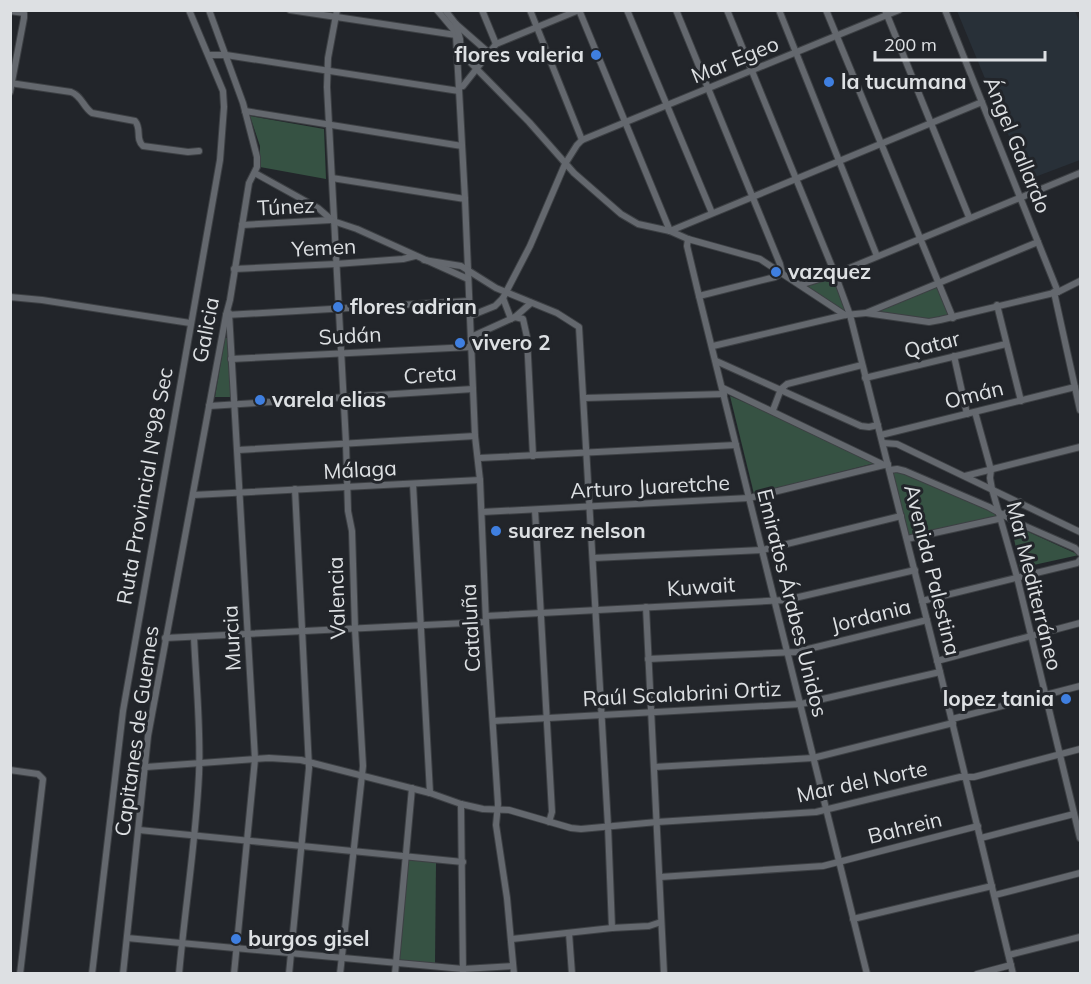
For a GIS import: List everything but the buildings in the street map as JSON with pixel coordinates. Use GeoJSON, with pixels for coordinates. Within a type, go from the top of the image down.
{"type":"FeatureCollection","features":[{"type":"Feature","properties":{"kind":"street","name":"Ruta Provincial Nº98 Sec"},"geometry":{"type":"LineString","coordinates":[[92,974],[123,711],[222,143],[223,91],[189,10]]}},
{"type":"Feature","properties":{"kind":"street"},"geometry":{"type":"LineString","coordinates":[[209,10],[245,111],[257,157],[255,174],[318,208],[332,221],[357,229],[468,279]]}},
{"type":"Feature","properties":{"kind":"street"},"geometry":{"type":"LineString","coordinates":[[290,10],[336,14],[456,35]]}},
{"type":"Feature","properties":{"kind":"street"},"geometry":{"type":"LineString","coordinates":[[437,10],[456,35],[460,88]]}},
{"type":"Feature","properties":{"kind":"street"},"geometry":{"type":"LineString","coordinates":[[445,10],[456,24],[488,52]]}},
{"type":"Feature","properties":{"kind":"street"},"geometry":{"type":"LineString","coordinates":[[482,10],[496,44]]}},
{"type":"Feature","properties":{"kind":"street"},"geometry":{"type":"LineString","coordinates":[[470,316],[495,306],[504,295],[530,246],[565,164],[582,140],[530,10]]}},
{"type":"Feature","properties":{"kind":"street"},"geometry":{"type":"LineString","coordinates":[[460,88],[496,44],[579,10],[670,231]]}},
{"type":"Feature","properties":{"kind":"street"},"geometry":{"type":"LineString","coordinates":[[627,10],[712,213]]}},
{"type":"Feature","properties":{"kind":"street"},"geometry":{"type":"LineString","coordinates":[[676,10],[782,273]]}},
{"type":"Feature","properties":{"kind":"street","name":"Avenida Palestina"},"geometry":{"type":"LineString","coordinates":[[727,10],[835,274],[862,365],[915,570],[1013,974]]}},
{"type":"Feature","properties":{"kind":"street"},"geometry":{"type":"LineString","coordinates":[[779,10],[877,256]]}},
{"type":"Feature","properties":{"kind":"street"},"geometry":{"type":"LineString","coordinates":[[826,10],[953,318]]}},
{"type":"Feature","properties":{"kind":"street","name":"Mar Egeo"},"geometry":{"type":"LineString","coordinates":[[582,140],[797,53],[886,13],[899,10]]}},
{"type":"Feature","properties":{"kind":"street","name":"Ángel Gallardo"},"geometry":{"type":"LineString","coordinates":[[945,10],[1056,292],[1080,410]]}},
{"type":"Feature","properties":{"kind":"street"},"geometry":{"type":"LineString","coordinates":[[10,11],[26,12],[12,69],[10,92]]}},
{"type":"Feature","properties":{"kind":"street"},"geometry":{"type":"LineString","coordinates":[[886,13],[969,218]]}},
{"type":"Feature","properties":{"kind":"street","name":"Valencia"},"geometry":{"type":"LineString","coordinates":[[336,14],[327,71],[332,221],[339,309],[348,511],[352,531],[354,629],[362,775],[340,974]]}},
{"type":"Feature","properties":{"kind":"street"},"geometry":{"type":"LineString","coordinates":[[456,24],[461,53],[460,88]]}},
{"type":"Feature","properties":{"kind":"street"},"geometry":{"type":"LineString","coordinates":[[461,53],[529,122],[565,164],[629,220],[760,259],[847,315]]}},
{"type":"Feature","properties":{"kind":"street"},"geometry":{"type":"LineString","coordinates":[[209,55],[226,55],[460,88]]}},
{"type":"Feature","properties":{"kind":"street"},"geometry":{"type":"LineString","coordinates":[[11,84],[71,92],[78,95],[87,110],[92,113],[135,121],[139,127],[139,141],[142,146],[188,152],[199,151]]}},
{"type":"Feature","properties":{"kind":"street","name":"Cataluña"},"geometry":{"type":"LineString","coordinates":[[460,88],[473,389],[479,458],[498,809],[497,831],[512,939],[514,974]]}},
{"type":"Feature","properties":{"kind":"street"},"geometry":{"type":"LineString","coordinates":[[670,231],[839,159],[982,102]]}},
{"type":"Feature","properties":{"kind":"street"},"geometry":{"type":"LineString","coordinates":[[245,111],[462,146]]}},
{"type":"Feature","properties":{"kind":"street"},"geometry":{"type":"LineString","coordinates":[[800,285],[835,274],[1080,173]]}},
{"type":"Feature","properties":{"kind":"street","name":"Galicia"},"geometry":{"type":"LineString","coordinates":[[193,495],[250,179],[255,174]]}},
{"type":"Feature","properties":{"kind":"street"},"geometry":{"type":"LineString","coordinates":[[332,178],[465,199]]}},
{"type":"Feature","properties":{"kind":"street","name":"Túnez"},"geometry":{"type":"LineString","coordinates":[[242,225],[332,221]]}},
{"type":"Feature","properties":{"kind":"street","name":"Emiratos Árabes Unidos"},"geometry":{"type":"LineString","coordinates":[[688,239],[687,246],[699,296],[867,974]]}},
{"type":"Feature","properties":{"kind":"street"},"geometry":{"type":"LineString","coordinates":[[866,313],[1038,242]]}},
{"type":"Feature","properties":{"kind":"street","name":"Yemen"},"geometry":{"type":"LineString","coordinates":[[234,269],[336,264],[415,256]]}},
{"type":"Feature","properties":{"kind":"street"},"geometry":{"type":"LineString","coordinates":[[424,260],[456,265],[468,270],[504,295],[557,313],[579,327],[588,452],[612,928]]}},
{"type":"Feature","properties":{"kind":"street"},"geometry":{"type":"LineString","coordinates":[[699,296],[775,277],[782,273]]}},
{"type":"Feature","properties":{"kind":"street"},"geometry":{"type":"LineString","coordinates":[[713,346],[847,315],[866,313],[929,322],[953,318],[997,305],[1056,292],[1080,281]]}},
{"type":"Feature","properties":{"kind":"street"},"geometry":{"type":"LineString","coordinates":[[504,295],[513,318]]}},
{"type":"Feature","properties":{"kind":"street"},"geometry":{"type":"LineString","coordinates":[[10,297],[190,323]]}},
{"type":"Feature","properties":{"kind":"street"},"geometry":{"type":"LineString","coordinates":[[227,314],[469,301]]}},
{"type":"Feature","properties":{"kind":"street"},"geometry":{"type":"LineString","coordinates":[[471,337],[513,318],[531,303]]}},
{"type":"Feature","properties":{"kind":"street"},"geometry":{"type":"LineString","coordinates":[[997,305],[1021,401]]}},
{"type":"Feature","properties":{"kind":"street","name":"Murcia"},"geometry":{"type":"LineString","coordinates":[[227,314],[241,493],[255,759],[234,974]]}},
{"type":"Feature","properties":{"kind":"street"},"geometry":{"type":"LineString","coordinates":[[513,318],[523,319],[527,337],[533,456]]}},
{"type":"Feature","properties":{"kind":"street","name":"Qatar"},"geometry":{"type":"LineString","coordinates":[[865,378],[1006,344]]}},
{"type":"Feature","properties":{"kind":"street","name":"Sudán"},"geometry":{"type":"LineString","coordinates":[[231,359],[471,347]]}},
{"type":"Feature","properties":{"kind":"street"},"geometry":{"type":"LineString","coordinates":[[954,356],[968,414]]}},
{"type":"Feature","properties":{"kind":"street"},"geometry":{"type":"LineString","coordinates":[[716,361],[861,426],[878,425]]}},
{"type":"Feature","properties":{"kind":"street"},"geometry":{"type":"LineString","coordinates":[[773,411],[781,389],[787,384],[862,365]]}},
{"type":"Feature","properties":{"kind":"street","name":"Omán"},"geometry":{"type":"LineString","coordinates":[[882,439],[975,412],[1075,387]]}},
{"type":"Feature","properties":{"kind":"street","name":"Creta"},"geometry":{"type":"LineString","coordinates":[[209,406],[473,389]]}},
{"type":"Feature","properties":{"kind":"street"},"geometry":{"type":"LineString","coordinates":[[585,398],[724,391],[773,411],[887,466],[905,471],[1002,514],[1075,548],[1080,553]]}},
{"type":"Feature","properties":{"kind":"street","name":"Mar Mediterráneo"},"geometry":{"type":"LineString","coordinates":[[975,412],[991,470],[992,489],[1002,514],[1080,838]]}},
{"type":"Feature","properties":{"kind":"street"},"geometry":{"type":"LineString","coordinates":[[238,450],[476,436]]}},
{"type":"Feature","properties":{"kind":"street"},"geometry":{"type":"LineString","coordinates":[[882,439],[897,444],[1080,532]]}},
{"type":"Feature","properties":{"kind":"street"},"geometry":{"type":"LineString","coordinates":[[479,458],[736,445]]}},
{"type":"Feature","properties":{"kind":"street"},"geometry":{"type":"LineString","coordinates":[[965,476],[1080,447]]}},
{"type":"Feature","properties":{"kind":"street","name":"Arturo Juaretche"},"geometry":{"type":"LineString","coordinates":[[482,512],[749,498],[887,466]]}},
{"type":"Feature","properties":{"kind":"street","name":"Málaga"},"geometry":{"type":"LineString","coordinates":[[193,495],[480,480]]}},
{"type":"Feature","properties":{"kind":"street"},"geometry":{"type":"LineString","coordinates":[[413,484],[430,793]]}},
{"type":"Feature","properties":{"kind":"street"},"geometry":{"type":"LineString","coordinates":[[289,974],[309,761],[295,489]]}},
{"type":"Feature","properties":{"kind":"street","name":"Capitanes de Guemes"},"geometry":{"type":"LineString","coordinates":[[123,974],[148,736],[193,495]]}},
{"type":"Feature","properties":{"kind":"street"},"geometry":{"type":"LineString","coordinates":[[907,539],[1002,514],[1020,502]]}},
{"type":"Feature","properties":{"kind":"street"},"geometry":{"type":"LineString","coordinates":[[146,767],[269,758],[309,761],[430,793],[461,804],[483,809],[510,810],[549,822],[552,812],[535,510]]}},
{"type":"Feature","properties":{"kind":"street"},"geometry":{"type":"LineString","coordinates":[[593,558],[762,550],[901,516]]}},
{"type":"Feature","properties":{"kind":"street","name":"Jordania"},"geometry":{"type":"LineString","coordinates":[[922,601],[1077,563],[1080,560]]}},
{"type":"Feature","properties":{"kind":"street","name":"Kuwait"},"geometry":{"type":"LineString","coordinates":[[165,638],[421,626],[596,609],[786,600],[915,570]]}},
{"type":"Feature","properties":{"kind":"street"},"geometry":{"type":"LineString","coordinates":[[646,607],[664,974]]}},
{"type":"Feature","properties":{"kind":"street","name":"Jordania"},"geometry":{"type":"LineString","coordinates":[[648,658],[796,652],[927,620]]}},
{"type":"Feature","properties":{"kind":"street"},"geometry":{"type":"LineString","coordinates":[[937,661],[1080,623]]}},
{"type":"Feature","properties":{"kind":"street"},"geometry":{"type":"LineString","coordinates":[[179,974],[199,764],[200,736],[194,637]]}},
{"type":"Feature","properties":{"kind":"street","name":"Raúl Scalabrini Ortiz"},"geometry":{"type":"LineString","coordinates":[[493,721],[801,704],[940,672]]}},
{"type":"Feature","properties":{"kind":"street"},"geometry":{"type":"LineString","coordinates":[[654,767],[813,758],[1080,686]]}},
{"type":"Feature","properties":{"kind":"street","name":"Mar del Norte"},"geometry":{"type":"LineString","coordinates":[[549,822],[575,829],[827,811],[966,777],[974,777],[1080,749]]}},
{"type":"Feature","properties":{"kind":"street"},"geometry":{"type":"LineString","coordinates":[[10,770],[38,774],[43,779],[20,974]]}},
{"type":"Feature","properties":{"kind":"street"},"geometry":{"type":"LineString","coordinates":[[395,974],[412,789]]}},
{"type":"Feature","properties":{"kind":"street"},"geometry":{"type":"LineString","coordinates":[[461,804],[463,971]]}},
{"type":"Feature","properties":{"kind":"street"},"geometry":{"type":"LineString","coordinates":[[981,838],[1074,814]]}},
{"type":"Feature","properties":{"kind":"street","name":"Bahrein"},"geometry":{"type":"LineString","coordinates":[[660,877],[814,867],[978,826]]}},
{"type":"Feature","properties":{"kind":"street"},"geometry":{"type":"LineString","coordinates":[[139,830],[463,862]]}},
{"type":"Feature","properties":{"kind":"street"},"geometry":{"type":"LineString","coordinates":[[995,895],[1080,873]]}},
{"type":"Feature","properties":{"kind":"street"},"geometry":{"type":"LineString","coordinates":[[853,920],[992,886]]}},
{"type":"Feature","properties":{"kind":"street"},"geometry":{"type":"LineString","coordinates":[[512,939],[649,926],[662,922]]}},
{"type":"Feature","properties":{"kind":"street"},"geometry":{"type":"LineString","coordinates":[[570,933],[572,974]]}},
{"type":"Feature","properties":{"kind":"street"},"geometry":{"type":"LineString","coordinates":[[1009,955],[1080,937]]}},
{"type":"Feature","properties":{"kind":"street"},"geometry":{"type":"LineString","coordinates":[[127,938],[396,962],[463,971],[513,966]]}},
{"type":"Feature","properties":{"kind":"street"},"geometry":{"type":"LineString","coordinates":[[977,974],[1011,965]]}},
{"type":"Feature","properties":{"kind":"shaded area"},"geometry":{"type":"Polygon","coordinates":[[[957,11],[1075,11],[1080,23],[1080,160],[1027,180],[957,11]]]}},
{"type":"Feature","properties":{"kind":"green space"},"geometry":{"type":"Polygon","coordinates":[[[250,116],[324,129],[326,179],[260,167],[260,146],[250,116]]]}},
{"type":"Feature","properties":{"kind":"green space"},"geometry":{"type":"Polygon","coordinates":[[[835,274],[850,315],[801,285],[835,274]]]}},
{"type":"Feature","properties":{"kind":"green space"},"geometry":{"type":"Polygon","coordinates":[[[937,283],[952,318],[934,321],[867,313],[937,283]]]}},
{"type":"Feature","properties":{"kind":"green space"},"geometry":{"type":"Polygon","coordinates":[[[225,338],[228,338],[231,397],[215,397],[225,338]]]}},
{"type":"Feature","properties":{"kind":"green space"},"geometry":{"type":"Polygon","coordinates":[[[730,396],[804,428],[875,463],[754,494],[730,396]]]}},
{"type":"Feature","properties":{"kind":"green space"},"geometry":{"type":"Polygon","coordinates":[[[891,471],[905,472],[998,513],[999,517],[909,536],[891,471]]]}},
{"type":"Feature","properties":{"kind":"green space"},"geometry":{"type":"Polygon","coordinates":[[[1011,524],[1079,555],[1020,568],[1011,524]]]}},
{"type":"Feature","properties":{"kind":"green space"},"geometry":{"type":"Polygon","coordinates":[[[407,859],[436,862],[435,964],[398,961],[407,859]]]}},
{"type":"Feature","properties":{"kind":"place","name":"flores valeria"},"geometry":{"type":"Point","coordinates":[596,55]}},
{"type":"Feature","properties":{"kind":"place","name":"la tucumana"},"geometry":{"type":"Point","coordinates":[829,82]}},
{"type":"Feature","properties":{"kind":"place","name":"vazquez"},"geometry":{"type":"Point","coordinates":[776,272]}},
{"type":"Feature","properties":{"kind":"place","name":"flores adrian"},"geometry":{"type":"Point","coordinates":[338,307]}},
{"type":"Feature","properties":{"kind":"place","name":"vivero 2"},"geometry":{"type":"Point","coordinates":[460,343]}},
{"type":"Feature","properties":{"kind":"place","name":"varela elias"},"geometry":{"type":"Point","coordinates":[260,400]}},
{"type":"Feature","properties":{"kind":"place","name":"suarez nelson"},"geometry":{"type":"Point","coordinates":[496,531]}},
{"type":"Feature","properties":{"kind":"place","name":"lopez tania"},"geometry":{"type":"Point","coordinates":[1066,699]}},
{"type":"Feature","properties":{"kind":"place","name":"burgos gisel"},"geometry":{"type":"Point","coordinates":[236,939]}}]}
